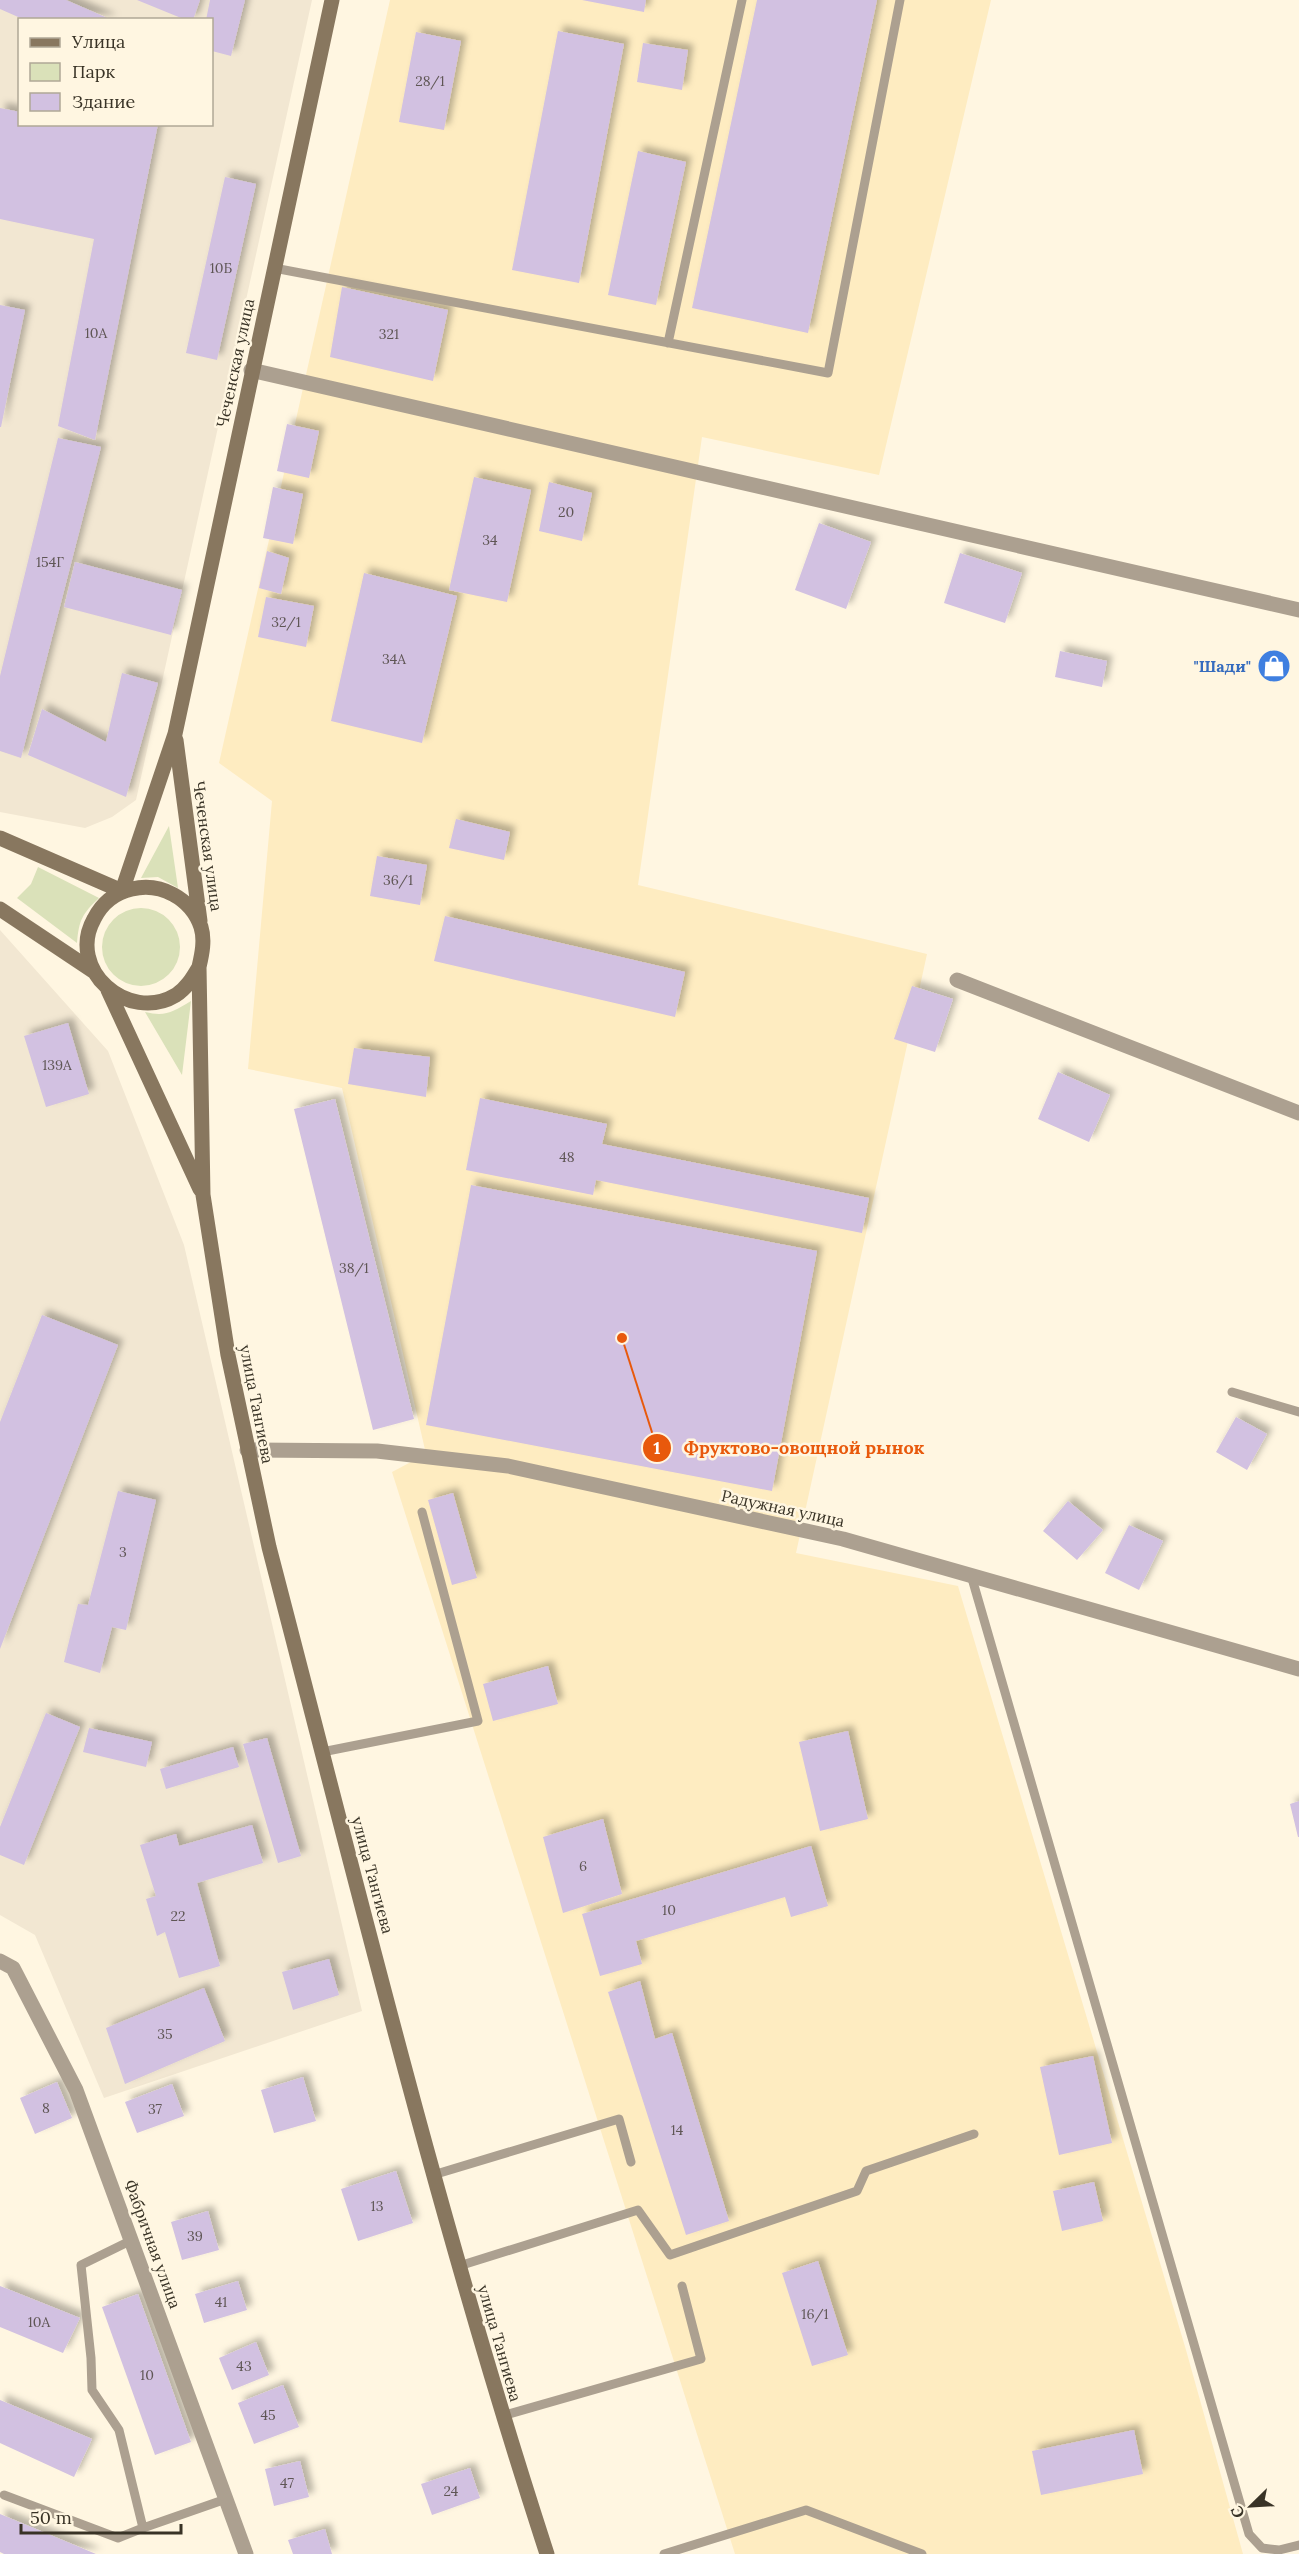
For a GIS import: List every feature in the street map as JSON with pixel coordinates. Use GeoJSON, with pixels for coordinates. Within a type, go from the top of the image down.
{"type":"FeatureCollection","features":[{"type":"Feature","properties":{"kind":"main road","name":"Чеченская улица"},"geometry":{"type":"LineString","coordinates":[[122,891],[175,734],[251,370],[332,0]]}},
{"type":"Feature","properties":{"kind":"main road","name":"Чеченская улица"},"geometry":{"type":"LineString","coordinates":[[175,734],[201,927]]}},
{"type":"Feature","properties":{"kind":"main road"},"geometry":{"type":"LineString","coordinates":[[0,838],[122,891]]}},
{"type":"Feature","properties":{"kind":"main road"},"geometry":{"type":"LineString","coordinates":[[93,971],[88,956],[87,940],[90,925],[98,911],[109,899],[122,891],[141,886],[160,888],[178,896],[192,910],[201,927],[204,947],[200,967],[203,1195]]}},
{"type":"Feature","properties":{"kind":"main road"},"geometry":{"type":"LineString","coordinates":[[0,909],[93,971],[108,990],[203,1195]]}},
{"type":"Feature","properties":{"kind":"main road"},"geometry":{"type":"LineString","coordinates":[[108,990],[124,999],[141,1003],[159,1002],[176,995],[190,982],[200,967]]}},
{"type":"Feature","properties":{"kind":"main road","name":"улица Тангиева"},"geometry":{"type":"LineString","coordinates":[[203,1195],[228,1354],[267,1540],[433,2175],[502,2416],[547,2554]]}},
{"type":"Feature","properties":{"kind":"street"},"geometry":{"type":"LineString","coordinates":[[251,370],[1299,610]]}},
{"type":"Feature","properties":{"kind":"street"},"geometry":{"type":"LineString","coordinates":[[957,980],[1299,1113]]}},
{"type":"Feature","properties":{"kind":"street","name":"Радужная улица"},"geometry":{"type":"LineString","coordinates":[[247,1450],[377,1451],[508,1466],[843,1539],[1299,1669]]}},
{"type":"Feature","properties":{"kind":"street","name":"Фабричная улица"},"geometry":{"type":"LineString","coordinates":[[0,1960],[13,1968],[76,2090],[246,2554]]}},
{"type":"Feature","properties":{"kind":"lane"},"geometry":{"type":"LineString","coordinates":[[668,343],[742,0]]}},
{"type":"Feature","properties":{"kind":"lane"},"geometry":{"type":"LineString","coordinates":[[274,268],[828,373],[900,0]]}},
{"type":"Feature","properties":{"kind":"lane"},"geometry":{"type":"LineString","coordinates":[[1232,1392],[1299,1412]]}},
{"type":"Feature","properties":{"kind":"lane"},"geometry":{"type":"LineString","coordinates":[[322,1752],[478,1721],[422,1512]]}},
{"type":"Feature","properties":{"kind":"lane"},"geometry":{"type":"LineString","coordinates":[[971,1575],[1248,2534],[1262,2548],[1279,2550],[1299,2545]]}},
{"type":"Feature","properties":{"kind":"lane"},"geometry":{"type":"LineString","coordinates":[[433,2175],[619,2119],[631,2162]]}},
{"type":"Feature","properties":{"kind":"lane"},"geometry":{"type":"LineString","coordinates":[[459,2266],[638,2210],[670,2255],[857,2191],[866,2171],[974,2134]]}},
{"type":"Feature","properties":{"kind":"lane"},"geometry":{"type":"LineString","coordinates":[[132,2240],[81,2265],[92,2358],[92,2390],[119,2430],[143,2528]]}},
{"type":"Feature","properties":{"kind":"lane"},"geometry":{"type":"LineString","coordinates":[[502,2416],[701,2359],[682,2286]]}},
{"type":"Feature","properties":{"kind":"lane"},"geometry":{"type":"LineString","coordinates":[[4,2495],[118,2538],[226,2499]]}},
{"type":"Feature","properties":{"kind":"lane"},"geometry":{"type":"LineString","coordinates":[[664,2554],[806,2510],[922,2554]]}},
{"type":"Feature","properties":{"kind":"shaded area"},"geometry":{"type":"Polygon","coordinates":[[[0,0],[312,0],[136,800],[112,817],[85,828],[0,812],[0,0]]]}},
{"type":"Feature","properties":{"kind":"shaded area"},"geometry":{"type":"Polygon","coordinates":[[[390,0],[991,0],[879,475],[702,437],[638,885],[927,954],[796,1553],[958,1586],[1186,2350],[1243,2554],[735,2554],[392,1472],[426,1454],[342,1088],[248,1069],[272,801],[219,763],[390,0]]]}},
{"type":"Feature","properties":{"kind":"shaded area"},"geometry":{"type":"Polygon","coordinates":[[[0,930],[108,1051],[184,1245],[362,2011],[104,2098],[35,1935],[0,1915],[0,930]]]}},
{"type":"Feature","properties":{"kind":"green space"},"geometry":{"type":"Polygon","coordinates":[[[169,826],[178,888],[158,877],[141,878],[169,826]]]}},
{"type":"Feature","properties":{"kind":"green space"},"geometry":{"type":"Polygon","coordinates":[[[38,867],[99,898],[82,918],[77,943],[17,898],[31,884],[38,867]]]}},
{"type":"Feature","properties":{"kind":"green space"},"geometry":{"type":"Polygon","coordinates":[[[141,908],[156,911],[168,920],[177,932],[180,947],[177,962],[168,974],[156,983],[141,986],[126,983],[114,974],[105,962],[102,947],[105,932],[114,920],[126,911],[141,908]]]}},
{"type":"Feature","properties":{"kind":"green space"},"geometry":{"type":"Polygon","coordinates":[[[191,1001],[182,1075],[145,1012],[158,1014],[169,1012],[191,1001]]]}},
{"type":"Feature","properties":{"kind":"building"},"geometry":{"type":"Polygon","coordinates":[[[0,0],[66,0],[107,18],[20,18],[0,9],[0,0]]]}},
{"type":"Feature","properties":{"kind":"building"},"geometry":{"type":"Polygon","coordinates":[[[137,0],[200,0],[194,18],[181,18],[137,0]]]}},
{"type":"Feature","properties":{"kind":"building"},"geometry":{"type":"Polygon","coordinates":[[[210,0],[245,0],[231,56],[213,51],[213,18],[206,18],[210,0]]]}},
{"type":"Feature","properties":{"kind":"building"},"geometry":{"type":"Polygon","coordinates":[[[582,0],[646,0],[644,12],[582,0]]]}},
{"type":"Feature","properties":{"kind":"building"},"geometry":{"type":"Polygon","coordinates":[[[757,0],[877,0],[808,333],[692,308],[757,0]]]}},
{"type":"Feature","properties":{"kind":"building"},"geometry":{"type":"Polygon","coordinates":[[[558,31],[624,44],[579,283],[512,270],[558,31]]]}},
{"type":"Feature","properties":{"kind":"building"},"geometry":{"type":"Polygon","coordinates":[[[416,32],[461,41],[444,130],[399,122],[416,32]]]}},
{"type":"Feature","properties":{"kind":"building"},"geometry":{"type":"Polygon","coordinates":[[[643,43],[688,50],[682,90],[637,82],[643,43]]]}},
{"type":"Feature","properties":{"kind":"building"},"geometry":{"type":"Polygon","coordinates":[[[0,108],[18,112],[18,126],[158,126],[95,440],[58,426],[94,239],[0,219],[0,108]]]}},
{"type":"Feature","properties":{"kind":"building"},"geometry":{"type":"Polygon","coordinates":[[[638,151],[686,162],[656,305],[608,295],[638,151]]]}},
{"type":"Feature","properties":{"kind":"building"},"geometry":{"type":"Polygon","coordinates":[[[225,177],[256,184],[217,360],[186,353],[225,177]]]}},
{"type":"Feature","properties":{"kind":"building"},"geometry":{"type":"Polygon","coordinates":[[[342,287],[448,310],[433,381],[330,357],[342,287]]]}},
{"type":"Feature","properties":{"kind":"building"},"geometry":{"type":"Polygon","coordinates":[[[0,305],[25,310],[1,427],[0,427],[0,305]]]}},
{"type":"Feature","properties":{"kind":"building"},"geometry":{"type":"Polygon","coordinates":[[[287,424],[319,431],[309,478],[277,471],[287,424]]]}},
{"type":"Feature","properties":{"kind":"building"},"geometry":{"type":"Polygon","coordinates":[[[58,438],[101,447],[21,758],[0,751],[0,676],[58,438]]]}},
{"type":"Feature","properties":{"kind":"building"},"geometry":{"type":"Polygon","coordinates":[[[474,477],[531,490],[507,602],[449,590],[474,477]]]}},
{"type":"Feature","properties":{"kind":"building"},"geometry":{"type":"Polygon","coordinates":[[[549,482],[592,493],[582,541],[539,531],[549,482]]]}},
{"type":"Feature","properties":{"kind":"building"},"geometry":{"type":"Polygon","coordinates":[[[273,487],[303,494],[293,544],[263,538],[273,487]]]}},
{"type":"Feature","properties":{"kind":"building"},"geometry":{"type":"Polygon","coordinates":[[[819,523],[871,542],[846,609],[795,590],[819,523]]]}},
{"type":"Feature","properties":{"kind":"building"},"geometry":{"type":"Polygon","coordinates":[[[267,551],[289,558],[281,594],[259,588],[267,551]]]}},
{"type":"Feature","properties":{"kind":"building"},"geometry":{"type":"Polygon","coordinates":[[[960,553],[1022,573],[1005,623],[944,603],[960,553]]]}},
{"type":"Feature","properties":{"kind":"building"},"geometry":{"type":"Polygon","coordinates":[[[75,562],[182,590],[171,635],[64,607],[75,562]]]}},
{"type":"Feature","properties":{"kind":"building"},"geometry":{"type":"Polygon","coordinates":[[[364,573],[457,596],[422,743],[331,721],[364,573]]]}},
{"type":"Feature","properties":{"kind":"building"},"geometry":{"type":"Polygon","coordinates":[[[266,597],[314,606],[306,647],[258,637],[266,597]]]}},
{"type":"Feature","properties":{"kind":"building"},"geometry":{"type":"Polygon","coordinates":[[[1060,651],[1107,661],[1102,687],[1055,677],[1060,651]]]}},
{"type":"Feature","properties":{"kind":"building"},"geometry":{"type":"Polygon","coordinates":[[[122,673],[158,683],[126,797],[28,755],[42,709],[106,742],[122,673]]]}},
{"type":"Feature","properties":{"kind":"building"},"geometry":{"type":"Polygon","coordinates":[[[456,819],[510,832],[504,860],[449,848],[456,819]]]}},
{"type":"Feature","properties":{"kind":"building"},"geometry":{"type":"Polygon","coordinates":[[[377,856],[427,865],[420,905],[370,896],[377,856]]]}},
{"type":"Feature","properties":{"kind":"building"},"geometry":{"type":"Polygon","coordinates":[[[445,916],[685,972],[675,1017],[434,961],[445,916]]]}},
{"type":"Feature","properties":{"kind":"building"},"geometry":{"type":"Polygon","coordinates":[[[912,986],[953,999],[935,1052],[894,1039],[912,986]]]}},
{"type":"Feature","properties":{"kind":"building"},"geometry":{"type":"Polygon","coordinates":[[[68,1023],[89,1094],[46,1107],[24,1036],[68,1023]]]}},
{"type":"Feature","properties":{"kind":"building"},"geometry":{"type":"Polygon","coordinates":[[[354,1048],[430,1057],[426,1097],[348,1084],[354,1048]]]}},
{"type":"Feature","properties":{"kind":"building"},"geometry":{"type":"Polygon","coordinates":[[[1058,1072],[1110,1095],[1089,1142],[1038,1119],[1058,1072]]]}},
{"type":"Feature","properties":{"kind":"building"},"geometry":{"type":"Polygon","coordinates":[[[480,1098],[607,1124],[602,1144],[869,1198],[862,1233],[596,1180],[593,1195],[466,1170],[480,1098]]]}},
{"type":"Feature","properties":{"kind":"building"},"geometry":{"type":"Polygon","coordinates":[[[335,1099],[414,1419],[373,1430],[294,1109],[335,1099]]]}},
{"type":"Feature","properties":{"kind":"building"},"geometry":{"type":"Polygon","coordinates":[[[471,1185],[817,1251],[772,1491],[426,1425],[471,1185]]]}},
{"type":"Feature","properties":{"kind":"building"},"geometry":{"type":"Polygon","coordinates":[[[42,1315],[118,1345],[0,1649],[0,1422],[42,1315]]]}},
{"type":"Feature","properties":{"kind":"building"},"geometry":{"type":"Polygon","coordinates":[[[1236,1417],[1267,1434],[1247,1470],[1216,1452],[1236,1417]]]}},
{"type":"Feature","properties":{"kind":"building"},"geometry":{"type":"Polygon","coordinates":[[[118,1491],[156,1500],[126,1630],[112,1627],[100,1673],[64,1662],[78,1604],[88,1605],[118,1491]]]}},
{"type":"Feature","properties":{"kind":"building"},"geometry":{"type":"Polygon","coordinates":[[[453,1493],[477,1578],[452,1585],[428,1500],[453,1493]]]}},
{"type":"Feature","properties":{"kind":"building"},"geometry":{"type":"Polygon","coordinates":[[[1068,1501],[1103,1530],[1077,1560],[1043,1531],[1068,1501]]]}},
{"type":"Feature","properties":{"kind":"building"},"geometry":{"type":"Polygon","coordinates":[[[1129,1525],[1163,1541],[1139,1590],[1105,1573],[1129,1525]]]}},
{"type":"Feature","properties":{"kind":"building"},"geometry":{"type":"Polygon","coordinates":[[[548,1666],[558,1704],[493,1721],[483,1684],[548,1666]]]}},
{"type":"Feature","properties":{"kind":"building"},"geometry":{"type":"Polygon","coordinates":[[[46,1713],[80,1727],[24,1865],[0,1855],[0,1827],[46,1713]]]}},
{"type":"Feature","properties":{"kind":"building"},"geometry":{"type":"Polygon","coordinates":[[[89,1728],[152,1742],[146,1767],[83,1752],[89,1728]]]}},
{"type":"Feature","properties":{"kind":"building"},"geometry":{"type":"Polygon","coordinates":[[[848,1731],[868,1819],[820,1831],[799,1742],[848,1731]]]}},
{"type":"Feature","properties":{"kind":"building"},"geometry":{"type":"Polygon","coordinates":[[[267,1738],[301,1856],[278,1863],[243,1744],[267,1738]]]}},
{"type":"Feature","properties":{"kind":"building"},"geometry":{"type":"Polygon","coordinates":[[[233,1747],[239,1767],[166,1789],[160,1769],[233,1747]]]}},
{"type":"Feature","properties":{"kind":"building"},"geometry":{"type":"Polygon","coordinates":[[[1299,1801],[1299,1837],[1298,1837],[1290,1804],[1299,1801]]]}},
{"type":"Feature","properties":{"kind":"building"},"geometry":{"type":"Polygon","coordinates":[[[603,1819],[622,1894],[563,1913],[543,1837],[603,1819]]]}},
{"type":"Feature","properties":{"kind":"building"},"geometry":{"type":"Polygon","coordinates":[[[252,1825],[263,1863],[197,1883],[220,1966],[179,1978],[165,1932],[157,1936],[146,1899],[156,1896],[140,1845],[176,1834],[179,1846],[252,1825]]]}},
{"type":"Feature","properties":{"kind":"building"},"geometry":{"type":"Polygon","coordinates":[[[811,1846],[828,1906],[791,1917],[785,1897],[636,1941],[642,1964],[600,1976],[582,1914],[811,1846]]]}},
{"type":"Feature","properties":{"kind":"building"},"geometry":{"type":"Polygon","coordinates":[[[329,1959],[339,1995],[293,2010],[282,1972],[329,1959]]]}},
{"type":"Feature","properties":{"kind":"building"},"geometry":{"type":"Polygon","coordinates":[[[640,1981],[655,2039],[672,2033],[729,2221],[686,2235],[608,1992],[640,1981]]]}},
{"type":"Feature","properties":{"kind":"building"},"geometry":{"type":"Polygon","coordinates":[[[204,1988],[225,2041],[125,2084],[106,2028],[204,1988]]]}},
{"type":"Feature","properties":{"kind":"building"},"geometry":{"type":"Polygon","coordinates":[[[1093,2056],[1112,2143],[1059,2155],[1040,2067],[1093,2056]]]}},
{"type":"Feature","properties":{"kind":"building"},"geometry":{"type":"Polygon","coordinates":[[[303,2077],[316,2121],[274,2133],[261,2090],[303,2077]]]}},
{"type":"Feature","properties":{"kind":"building"},"geometry":{"type":"Polygon","coordinates":[[[57,2082],[72,2118],[35,2134],[20,2098],[57,2082]]]}},
{"type":"Feature","properties":{"kind":"building"},"geometry":{"type":"Polygon","coordinates":[[[172,2084],[184,2116],[137,2133],[125,2102],[172,2084]]]}},
{"type":"Feature","properties":{"kind":"building"},"geometry":{"type":"Polygon","coordinates":[[[396,2171],[413,2223],[358,2241],[341,2189],[396,2171]]]}},
{"type":"Feature","properties":{"kind":"building"},"geometry":{"type":"Polygon","coordinates":[[[1094,2182],[1103,2221],[1062,2231],[1053,2191],[1094,2182]]]}},
{"type":"Feature","properties":{"kind":"building"},"geometry":{"type":"Polygon","coordinates":[[[208,2211],[219,2250],[182,2260],[171,2222],[208,2211]]]}},
{"type":"Feature","properties":{"kind":"building"},"geometry":{"type":"Polygon","coordinates":[[[818,2261],[848,2355],[812,2366],[782,2273],[818,2261]]]}},
{"type":"Feature","properties":{"kind":"building"},"geometry":{"type":"Polygon","coordinates":[[[238,2281],[247,2310],[204,2323],[195,2294],[238,2281]]]}},
{"type":"Feature","properties":{"kind":"building"},"geometry":{"type":"Polygon","coordinates":[[[0,2286],[80,2318],[63,2353],[0,2327],[0,2286]]]}},
{"type":"Feature","properties":{"kind":"building"},"geometry":{"type":"Polygon","coordinates":[[[138,2294],[191,2442],[155,2455],[102,2307],[138,2294]]]}},
{"type":"Feature","properties":{"kind":"building"},"geometry":{"type":"Polygon","coordinates":[[[256,2342],[269,2375],[232,2390],[219,2358],[256,2342]]]}},
{"type":"Feature","properties":{"kind":"building"},"geometry":{"type":"Polygon","coordinates":[[[283,2385],[299,2427],[254,2444],[238,2403],[283,2385]]]}},
{"type":"Feature","properties":{"kind":"building"},"geometry":{"type":"Polygon","coordinates":[[[0,2400],[92,2439],[74,2477],[0,2443],[0,2400]]]}},
{"type":"Feature","properties":{"kind":"building"},"geometry":{"type":"Polygon","coordinates":[[[1134,2430],[1143,2474],[1041,2495],[1032,2451],[1134,2430]]]}},
{"type":"Feature","properties":{"kind":"building"},"geometry":{"type":"Polygon","coordinates":[[[300,2461],[309,2497],[274,2506],[265,2469],[300,2461]]]}},
{"type":"Feature","properties":{"kind":"building"},"geometry":{"type":"Polygon","coordinates":[[[470,2468],[480,2498],[432,2515],[421,2484],[470,2468]]]}},
{"type":"Feature","properties":{"kind":"building"},"geometry":{"type":"Polygon","coordinates":[[[0,2514],[96,2554],[4,2554],[0,2552],[0,2514]]]}},
{"type":"Feature","properties":{"kind":"building"},"geometry":{"type":"Polygon","coordinates":[[[325,2529],[332,2554],[293,2554],[288,2540],[325,2529]]]}},
{"type":"Feature","properties":{"kind":"place","name":"\"Шади\""},"geometry":{"type":"Point","coordinates":[1274,666]}},
{"type":"Feature","properties":{"kind":"place","name":"Фруктово-овощной рынок"},"geometry":{"type":"Point","coordinates":[622,1338]}}]}
